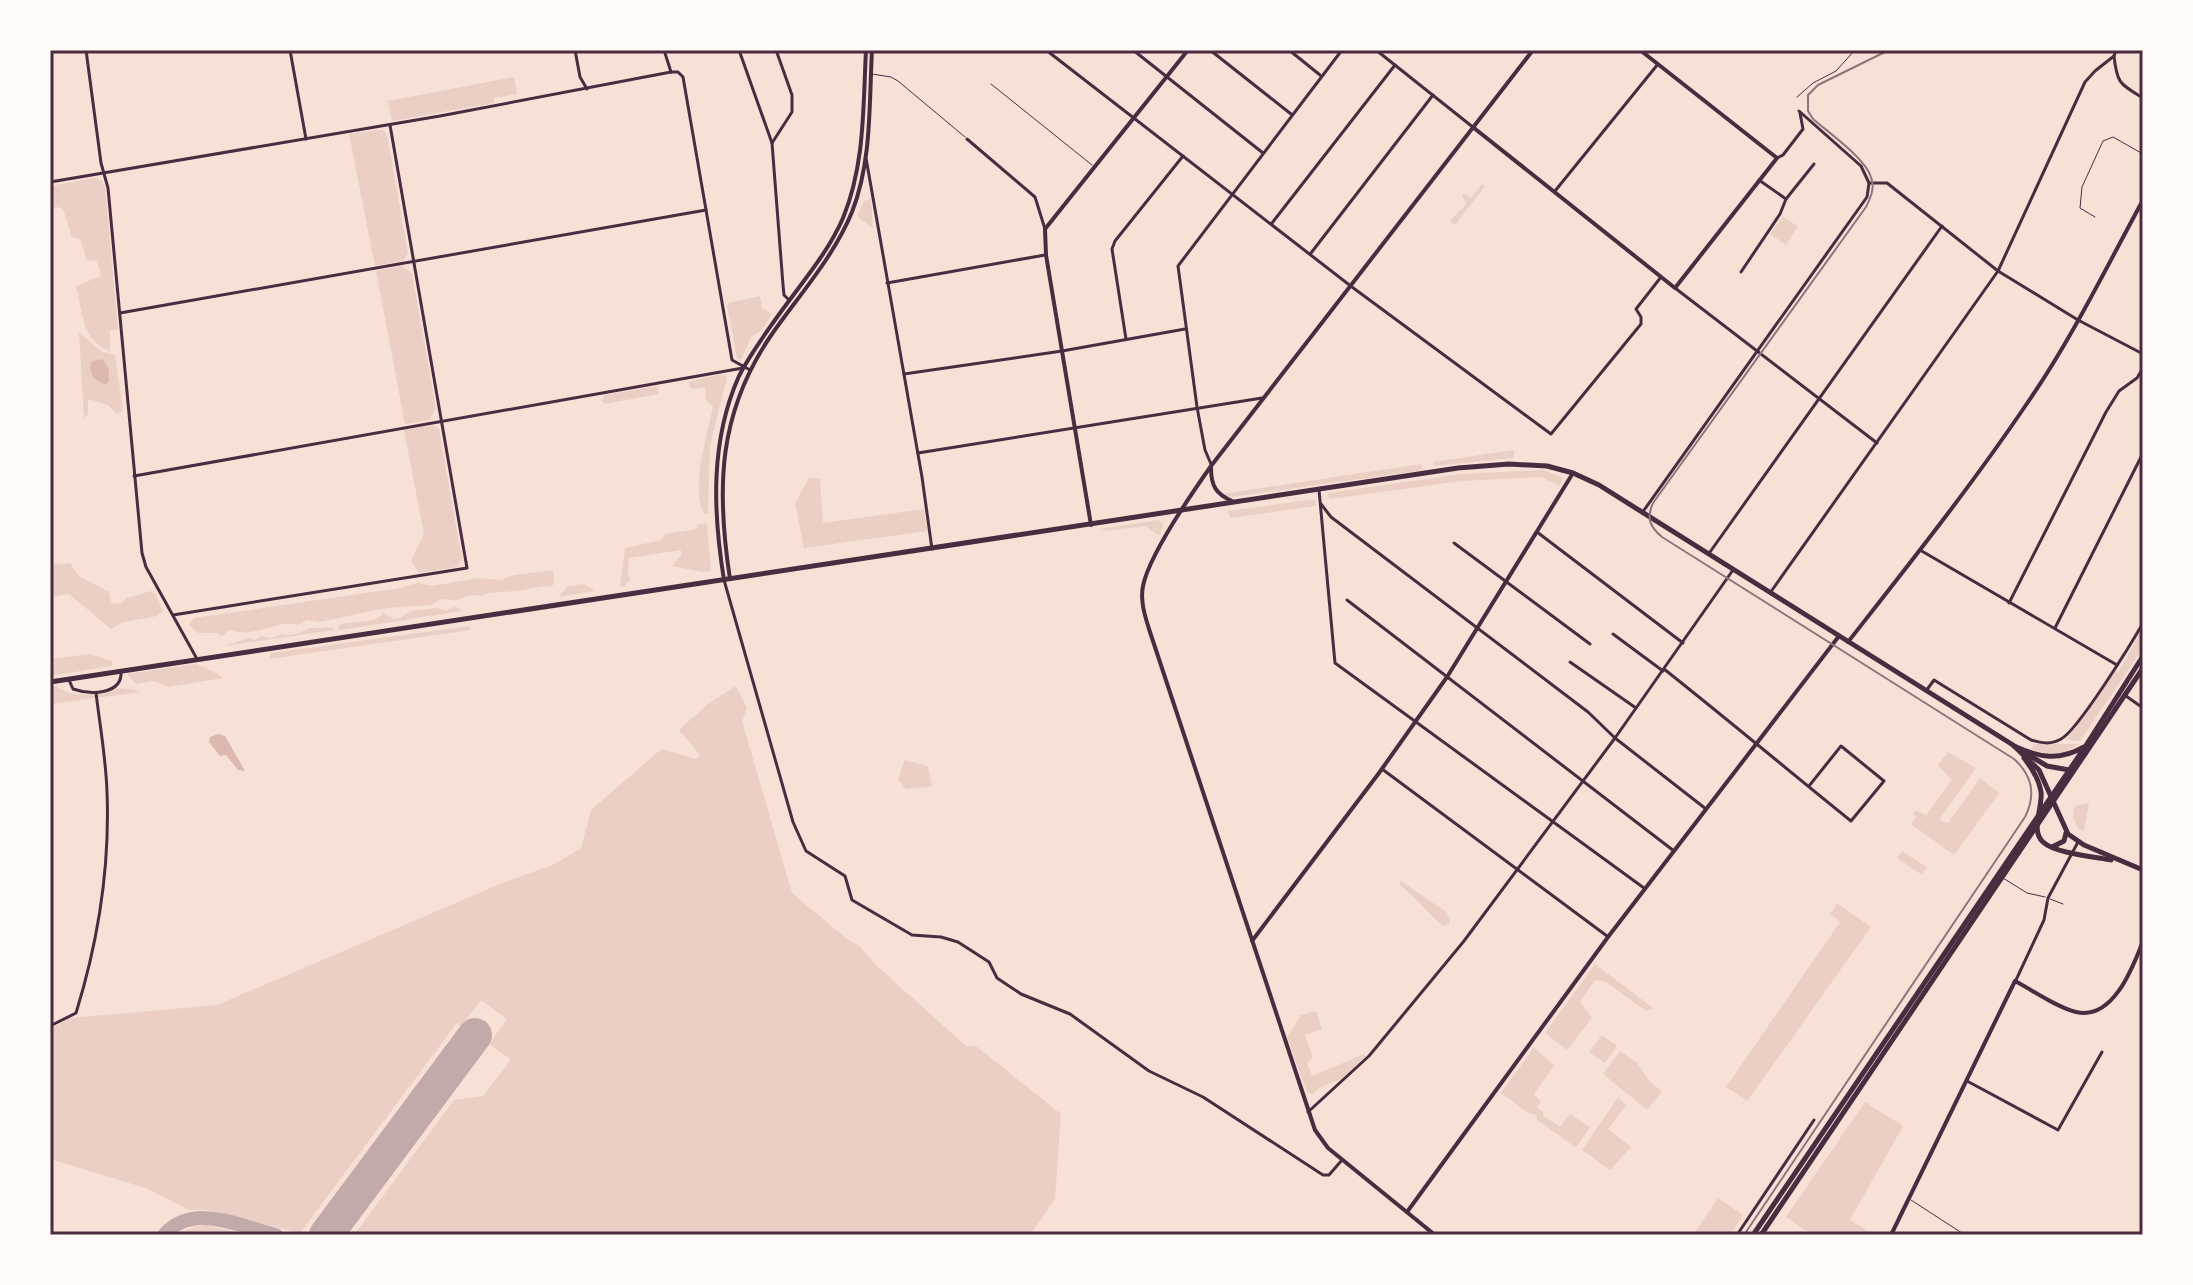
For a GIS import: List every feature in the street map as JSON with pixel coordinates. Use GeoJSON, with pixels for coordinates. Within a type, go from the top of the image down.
{"type":"FeatureCollection","features":[{"type":"Feature","properties":{"kind":"main road"},"geometry":{"type":"LineString","coordinates":[[50,682],[1484,465],[1531,465],[1573,473],[1599,485],[2047,766],[2077,769]]}},
{"type":"Feature","properties":{"kind":"main road"},"geometry":{"type":"LineString","coordinates":[[1753,1235],[2085,747],[2143,656]]}},
{"type":"Feature","properties":{"kind":"main road"},"geometry":{"type":"LineString","coordinates":[[1761,1235],[2143,668]]}},
{"type":"Feature","properties":{"kind":"main road"},"geometry":{"type":"LineString","coordinates":[[2013,745],[2034,755],[2056,757],[2085,747]]}},
{"type":"Feature","properties":{"kind":"main road"},"geometry":{"type":"LineString","coordinates":[[2013,745],[2039,770],[2066,830],[2078,842],[2143,870]]}},
{"type":"Feature","properties":{"kind":"main road"},"geometry":{"type":"LineString","coordinates":[[2013,745],[2037,779],[2041,792],[2037,828],[2040,838],[2048,845]]}},
{"type":"Feature","properties":{"kind":"main road"},"geometry":{"type":"LineString","coordinates":[[2039,814],[2047,814],[2062,822]]}},
{"type":"Feature","properties":{"kind":"main road"},"geometry":{"type":"LineString","coordinates":[[2048,845],[2064,841],[2066,830]]}},
{"type":"Feature","properties":{"kind":"main road"},"geometry":{"type":"LineString","coordinates":[[2023,849],[2032,844],[2048,845],[2118,861]]}},
{"type":"Feature","properties":{"kind":"street"},"geometry":{"type":"LineString","coordinates":[[86,50],[108,188],[143,560],[197,659]]}},
{"type":"Feature","properties":{"kind":"street"},"geometry":{"type":"LineString","coordinates":[[290,50],[306,139]]}},
{"type":"Feature","properties":{"kind":"street"},"geometry":{"type":"LineString","coordinates":[[575,50],[580,77],[587,89]]}},
{"type":"Feature","properties":{"kind":"street"},"geometry":{"type":"LineString","coordinates":[[664,50],[671,72]]}},
{"type":"Feature","properties":{"kind":"street"},"geometry":{"type":"LineString","coordinates":[[739,50],[772,143],[784,295],[789,300]]}},
{"type":"Feature","properties":{"kind":"street"},"geometry":{"type":"LineString","coordinates":[[772,143],[792,112],[792,95],[776,50]]}},
{"type":"Feature","properties":{"kind":"street"},"geometry":{"type":"LineString","coordinates":[[866,50],[860,156],[850,198],[833,238],[743,368],[725,419],[716,471],[716,522],[727,579],[793,822],[806,851],[845,876],[852,900],[912,935],[958,942],[989,962],[997,978],[1021,994],[1070,1014],[1149,1071],[1203,1097],[1323,1175],[1329,1175],[1342,1160]]}},
{"type":"Feature","properties":{"kind":"street"},"geometry":{"type":"LineString","coordinates":[[727,579],[722,474],[731,422],[750,370],[838,242],[858,197],[866,157],[872,50]]}},
{"type":"Feature","properties":{"kind":"street"},"geometry":{"type":"LineString","coordinates":[[1046,50],[1352,287],[1551,434],[1641,324],[1636,309],[1661,277]]}},
{"type":"Feature","properties":{"kind":"street"},"geometry":{"type":"LineString","coordinates":[[1133,50],[1263,153]]}},
{"type":"Feature","properties":{"kind":"street"},"geometry":{"type":"LineString","coordinates":[[1045,229],[1188,50]]}},
{"type":"Feature","properties":{"kind":"street"},"geometry":{"type":"LineString","coordinates":[[1210,50],[1291,114]]}},
{"type":"Feature","properties":{"kind":"street"},"geometry":{"type":"LineString","coordinates":[[1289,50],[1321,76]]}},
{"type":"Feature","properties":{"kind":"street"},"geometry":{"type":"LineString","coordinates":[[1237,503],[1214,489],[1197,407],[1178,266],[1342,50]]}},
{"type":"Feature","properties":{"kind":"street"},"geometry":{"type":"LineString","coordinates":[[1376,50],[1757,353],[1877,443]]}},
{"type":"Feature","properties":{"kind":"street"},"geometry":{"type":"LineString","coordinates":[[1435,1235],[1320,1140],[1308,1112],[1143,604],[1146,576],[1180,512],[1211,466],[1533,50]]}},
{"type":"Feature","properties":{"kind":"street"},"geometry":{"type":"LineString","coordinates":[[1640,50],[1777,158]]}},
{"type":"Feature","properties":{"kind":"street"},"geometry":{"type":"LineString","coordinates":[[2116,50],[2116,74],[2121,84],[2143,98]]}},
{"type":"Feature","properties":{"kind":"street"},"geometry":{"type":"LineString","coordinates":[[1770,593],[1998,271],[2085,82],[2114,56]]}},
{"type":"Feature","properties":{"kind":"street"},"geometry":{"type":"LineString","coordinates":[[1555,191],[1658,64]]}},
{"type":"Feature","properties":{"kind":"street"},"geometry":{"type":"LineString","coordinates":[[1272,223],[1395,65]]}},
{"type":"Feature","properties":{"kind":"street"},"geometry":{"type":"LineString","coordinates":[[50,182],[390,125],[678,72],[683,77],[732,360],[750,370]]}},
{"type":"Feature","properties":{"kind":"street"},"geometry":{"type":"LineString","coordinates":[[1311,253],[1433,95]]}},
{"type":"Feature","properties":{"kind":"street"},"geometry":{"type":"LineString","coordinates":[[1642,513],[1863,205],[1869,183],[1861,166],[1799,111],[1803,129],[1675,288]]}},
{"type":"Feature","properties":{"kind":"street"},"geometry":{"type":"LineString","coordinates":[[173,615],[467,568],[390,125]]}},
{"type":"Feature","properties":{"kind":"street"},"geometry":{"type":"LineString","coordinates":[[967,139],[1035,197],[1045,229],[1046,255],[1091,525]]}},
{"type":"Feature","properties":{"kind":"street"},"geometry":{"type":"LineString","coordinates":[[1127,340],[1112,249],[1115,241],[1183,156]]}},
{"type":"Feature","properties":{"kind":"street"},"geometry":{"type":"LineString","coordinates":[[866,157],[932,549]]}},
{"type":"Feature","properties":{"kind":"street"},"geometry":{"type":"LineString","coordinates":[[1741,272],[1786,199],[1814,164]]}},
{"type":"Feature","properties":{"kind":"street"},"geometry":{"type":"LineString","coordinates":[[1759,180],[1786,199]]}},
{"type":"Feature","properties":{"kind":"street"},"geometry":{"type":"LineString","coordinates":[[1869,183],[1887,183],[1998,271],[2078,320],[2143,354]]}},
{"type":"Feature","properties":{"kind":"street"},"geometry":{"type":"LineString","coordinates":[[858,197],[867,192],[872,198]]}},
{"type":"Feature","properties":{"kind":"street"},"geometry":{"type":"LineString","coordinates":[[1848,642],[2030,400],[2078,320],[2143,200]]}},
{"type":"Feature","properties":{"kind":"street"},"geometry":{"type":"LineString","coordinates":[[120,313],[706,210]]}},
{"type":"Feature","properties":{"kind":"street"},"geometry":{"type":"LineString","coordinates":[[1708,554],[1942,226]]}},
{"type":"Feature","properties":{"kind":"street"},"geometry":{"type":"LineString","coordinates":[[887,283],[1046,255]]}},
{"type":"Feature","properties":{"kind":"street"},"geometry":{"type":"LineString","coordinates":[[904,374],[1186,329]]}},
{"type":"Feature","properties":{"kind":"street"},"geometry":{"type":"LineString","coordinates":[[134,476],[743,368]]}},
{"type":"Feature","properties":{"kind":"street"},"geometry":{"type":"LineString","coordinates":[[2009,603],[2106,412],[2119,391],[2137,378],[2143,368]]}},
{"type":"Feature","properties":{"kind":"street"},"geometry":{"type":"LineString","coordinates":[[918,453],[1265,398]]}},
{"type":"Feature","properties":{"kind":"street"},"geometry":{"type":"LineString","coordinates":[[2055,628],[2143,453]]}},
{"type":"Feature","properties":{"kind":"street"},"geometry":{"type":"LineString","coordinates":[[1252,941],[1417,721],[1573,473]]}},
{"type":"Feature","properties":{"kind":"street"},"geometry":{"type":"LineString","coordinates":[[1319,490],[1335,663],[1645,889]]}},
{"type":"Feature","properties":{"kind":"street"},"geometry":{"type":"LineString","coordinates":[[1320,502],[1331,517],[1588,712],[1615,738],[1706,809]]}},
{"type":"Feature","properties":{"kind":"street"},"geometry":{"type":"LineString","coordinates":[[1537,532],[1683,643]]}},
{"type":"Feature","properties":{"kind":"street"},"geometry":{"type":"LineString","coordinates":[[1454,543],[1590,644]]}},
{"type":"Feature","properties":{"kind":"street"},"geometry":{"type":"LineString","coordinates":[[1920,550],[2117,665]]}},
{"type":"Feature","properties":{"kind":"street"},"geometry":{"type":"LineString","coordinates":[[1308,1112],[1369,1056],[1464,941],[1551,820],[1615,738],[1733,570]]}},
{"type":"Feature","properties":{"kind":"street"},"geometry":{"type":"LineString","coordinates":[[1347,600],[1675,851]]}},
{"type":"Feature","properties":{"kind":"street"},"geometry":{"type":"LineString","coordinates":[[1926,691],[1934,680],[2031,740],[2051,743],[2069,733],[2143,623]]}},
{"type":"Feature","properties":{"kind":"street"},"geometry":{"type":"LineString","coordinates":[[1613,634],[1757,743],[1851,821],[1884,781],[1841,746],[1809,786]]}},
{"type":"Feature","properties":{"kind":"street"},"geometry":{"type":"LineString","coordinates":[[1407,1212],[1608,937],[1839,636]]}},
{"type":"Feature","properties":{"kind":"street"},"geometry":{"type":"LineString","coordinates":[[1570,662],[1636,708]]}},
{"type":"Feature","properties":{"kind":"street"},"geometry":{"type":"LineString","coordinates":[[68,679],[73,689],[96,693],[118,684],[122,679],[121,671]]}},
{"type":"Feature","properties":{"kind":"street"},"geometry":{"type":"LineString","coordinates":[[50,1026],[76,1013],[95,944],[104,873],[107,794],[96,693]]}},
{"type":"Feature","properties":{"kind":"street"},"geometry":{"type":"LineString","coordinates":[[2126,696],[2143,708]]}},
{"type":"Feature","properties":{"kind":"street"},"geometry":{"type":"LineString","coordinates":[[1382,769],[1608,937]]}},
{"type":"Feature","properties":{"kind":"street"},"geometry":{"type":"LineString","coordinates":[[1891,1235],[2044,920],[2048,898],[2078,842]]}},
{"type":"Feature","properties":{"kind":"street"},"geometry":{"type":"LineString","coordinates":[[2015,981],[2073,1012],[2093,1011],[2111,1000],[2121,987],[2143,941]]}},
{"type":"Feature","properties":{"kind":"street"},"geometry":{"type":"LineString","coordinates":[[1967,1081],[2058,1130],[2102,1052]]}},
{"type":"Feature","properties":{"kind":"street"},"geometry":{"type":"LineString","coordinates":[[1737,1235],[1814,1120]]}},
{"type":"Feature","properties":{"kind":"lane"},"geometry":{"type":"LineString","coordinates":[[1797,97],[1813,83],[1840,68],[1855,50]]}},
{"type":"Feature","properties":{"kind":"lane"},"geometry":{"type":"LineString","coordinates":[[871,74],[898,81],[967,139]]}},
{"type":"Feature","properties":{"kind":"lane"},"geometry":{"type":"LineString","coordinates":[[991,84],[1096,168]]}},
{"type":"Feature","properties":{"kind":"lane"},"geometry":{"type":"LineString","coordinates":[[2095,217],[2080,208],[2082,187],[2103,141],[2113,137],[2143,154]]}},
{"type":"Feature","properties":{"kind":"lane"},"geometry":{"type":"LineString","coordinates":[[2000,871],[2004,878],[2027,893],[2063,904]]}},
{"type":"Feature","properties":{"kind":"lane"},"geometry":{"type":"LineString","coordinates":[[1909,1199],[1965,1235]]}},
{"type":"Feature","properties":{"kind":"shaded area"},"geometry":{"type":"Polygon","coordinates":[[[514,77],[517,94],[494,98],[494,103],[392,121],[388,101],[514,77]]]}},
{"type":"Feature","properties":{"kind":"shaded area"},"geometry":{"type":"Polygon","coordinates":[[[383,130],[387,135],[408,253],[403,261],[375,266],[349,134],[383,130]]]}},
{"type":"Feature","properties":{"kind":"shaded area"},"geometry":{"type":"Polygon","coordinates":[[[94,178],[101,180],[105,186],[118,330],[110,330],[110,351],[100,346],[88,333],[76,286],[101,276],[97,261],[87,260],[80,239],[72,237],[63,209],[50,210],[50,186],[94,178]]]}},
{"type":"Feature","properties":{"kind":"shaded area"},"geometry":{"type":"Polygon","coordinates":[[[1482,184],[1485,186],[1455,225],[1450,221],[1467,203],[1462,197],[1464,194],[1471,198],[1482,184]]]}},
{"type":"Feature","properties":{"kind":"shaded area"},"geometry":{"type":"Polygon","coordinates":[[[871,199],[873,229],[857,216],[864,201],[871,199]]]}},
{"type":"Feature","properties":{"kind":"shaded area"},"geometry":{"type":"Polygon","coordinates":[[[1783,217],[1798,226],[1786,245],[1770,234],[1783,217]]]}},
{"type":"Feature","properties":{"kind":"shaded area"},"geometry":{"type":"Polygon","coordinates":[[[402,266],[412,273],[436,409],[429,420],[405,424],[376,271],[402,266]]]}},
{"type":"Feature","properties":{"kind":"shaded area"},"geometry":{"type":"Polygon","coordinates":[[[760,296],[762,308],[772,314],[761,331],[751,337],[741,360],[737,358],[727,305],[760,296]]]}},
{"type":"Feature","properties":{"kind":"shaded area"},"geometry":{"type":"Polygon","coordinates":[[[79,332],[102,352],[115,355],[123,410],[117,414],[108,405],[88,399],[88,414],[84,419],[79,332]]]}},
{"type":"Feature","properties":{"kind":"shaded area"},"geometry":{"type":"Polygon","coordinates":[[[103,359],[109,370],[109,381],[105,385],[93,378],[90,368],[92,361],[103,359]]]}},
{"type":"Feature","properties":{"kind":"shaded area"},"geometry":{"type":"Polygon","coordinates":[[[721,374],[727,377],[710,446],[708,514],[705,514],[701,505],[699,478],[713,407],[706,400],[705,387],[691,389],[688,382],[721,374]]]}},
{"type":"Feature","properties":{"kind":"shaded area"},"geometry":{"type":"Polygon","coordinates":[[[658,386],[659,394],[605,404],[602,401],[604,395],[658,386]]]}},
{"type":"Feature","properties":{"kind":"shaded area"},"geometry":{"type":"Polygon","coordinates":[[[434,425],[439,429],[462,560],[457,567],[419,573],[411,561],[424,534],[404,430],[434,425]]]}},
{"type":"Feature","properties":{"kind":"shaded area"},"geometry":{"type":"Polygon","coordinates":[[[1514,450],[1514,458],[1435,466],[1433,462],[1514,450]]]}},
{"type":"Feature","properties":{"kind":"shaded area"},"geometry":{"type":"Polygon","coordinates":[[[1421,464],[1423,470],[1232,497],[1222,494],[1421,464]]]}},
{"type":"Feature","properties":{"kind":"shaded area"},"geometry":{"type":"Polygon","coordinates":[[[1543,470],[1563,478],[1560,486],[1541,477],[1462,481],[1329,499],[1328,493],[1460,474],[1543,470]]]}},
{"type":"Feature","properties":{"kind":"shaded area"},"geometry":{"type":"Polygon","coordinates":[[[809,478],[820,479],[823,523],[924,509],[927,531],[804,548],[795,503],[809,478]]]}},
{"type":"Feature","properties":{"kind":"shaded area"},"geometry":{"type":"Polygon","coordinates":[[[1315,499],[1316,506],[1230,518],[1228,511],[1315,499]]]}},
{"type":"Feature","properties":{"kind":"shaded area"},"geometry":{"type":"Polygon","coordinates":[[[1159,520],[1163,525],[1159,536],[1146,526],[1099,529],[1159,520]]]}},
{"type":"Feature","properties":{"kind":"shaded area"},"geometry":{"type":"Polygon","coordinates":[[[707,523],[711,571],[672,566],[681,555],[681,550],[629,558],[628,576],[631,578],[624,587],[620,586],[625,548],[661,540],[665,534],[697,529],[697,525],[707,523]]]}},
{"type":"Feature","properties":{"kind":"shaded area"},"geometry":{"type":"Polygon","coordinates":[[[70,563],[79,576],[109,592],[111,603],[121,604],[127,598],[151,591],[163,611],[157,616],[124,622],[111,629],[69,594],[50,597],[53,587],[50,565],[70,563]]]}},
{"type":"Feature","properties":{"kind":"shaded area"},"geometry":{"type":"Polygon","coordinates":[[[553,570],[554,584],[551,587],[471,595],[456,600],[440,599],[432,605],[386,608],[257,631],[229,630],[222,636],[198,633],[189,625],[194,618],[418,583],[432,586],[478,578],[501,580],[514,575],[553,570]]]}},
{"type":"Feature","properties":{"kind":"shaded area"},"geometry":{"type":"Polygon","coordinates":[[[584,584],[595,591],[558,597],[568,586],[584,584]]]}},
{"type":"Feature","properties":{"kind":"shaded area"},"geometry":{"type":"Polygon","coordinates":[[[456,606],[461,611],[338,628],[340,624],[374,620],[384,613],[394,619],[411,611],[437,608],[446,611],[456,606]]]}},
{"type":"Feature","properties":{"kind":"shaded area"},"geometry":{"type":"Polygon","coordinates":[[[469,626],[471,630],[269,659],[271,653],[469,626]]]}},
{"type":"Feature","properties":{"kind":"shaded area"},"geometry":{"type":"Polygon","coordinates":[[[309,628],[335,630],[224,646],[249,638],[255,640],[260,636],[293,635],[309,628]]]}},
{"type":"Feature","properties":{"kind":"shaded area"},"geometry":{"type":"Polygon","coordinates":[[[2143,628],[2143,648],[2080,741],[2066,740],[2114,671],[2118,672],[2143,628]]]}},
{"type":"Feature","properties":{"kind":"shaded area"},"geometry":{"type":"Polygon","coordinates":[[[89,654],[112,661],[112,666],[50,676],[50,659],[89,654]]]}},
{"type":"Feature","properties":{"kind":"shaded area"},"geometry":{"type":"Polygon","coordinates":[[[196,664],[223,678],[168,687],[154,681],[136,684],[127,674],[196,664]]]}},
{"type":"Feature","properties":{"kind":"shaded area"},"geometry":{"type":"Polygon","coordinates":[[[56,686],[78,694],[119,689],[141,692],[50,704],[50,687],[56,686]]]}},
{"type":"Feature","properties":{"kind":"shaded area"},"geometry":{"type":"Polygon","coordinates":[[[736,686],[747,708],[742,721],[792,893],[847,939],[860,946],[877,966],[966,1046],[976,1046],[1061,1114],[1055,1199],[1030,1235],[354,1235],[454,1100],[483,1096],[510,1061],[489,1044],[507,1019],[481,1000],[461,1026],[457,1023],[300,1233],[207,1210],[189,1210],[145,1188],[50,1159],[50,1029],[70,1018],[217,1005],[500,884],[555,864],[581,848],[591,810],[662,749],[696,759],[700,755],[679,730],[709,703],[736,686]]]}},
{"type":"Feature","properties":{"kind":"shaded area"},"geometry":{"type":"Polygon","coordinates":[[[218,734],[225,736],[245,771],[238,770],[226,755],[220,756],[209,742],[210,737],[218,734]]]}},
{"type":"Feature","properties":{"kind":"shaded area"},"geometry":{"type":"Polygon","coordinates":[[[2034,744],[2078,744],[2067,751],[2055,753],[2031,749],[2034,744]]]}},
{"type":"Feature","properties":{"kind":"shaded area"},"geometry":{"type":"Polygon","coordinates":[[[1948,752],[1976,768],[1939,820],[1948,823],[1980,778],[1999,793],[1954,855],[1911,824],[1916,810],[1926,815],[1952,780],[1938,765],[1948,752]]]}},
{"type":"Feature","properties":{"kind":"shaded area"},"geometry":{"type":"Polygon","coordinates":[[[905,760],[928,766],[932,787],[906,789],[898,779],[905,760]]]}},
{"type":"Feature","properties":{"kind":"shaded area"},"geometry":{"type":"Polygon","coordinates":[[[2089,803],[2083,832],[2074,821],[2073,814],[2075,806],[2089,803]]]}},
{"type":"Feature","properties":{"kind":"shaded area"},"geometry":{"type":"Polygon","coordinates":[[[1902,851],[1927,867],[1922,875],[1897,858],[1902,851]]]}},
{"type":"Feature","properties":{"kind":"shaded area"},"geometry":{"type":"Polygon","coordinates":[[[1401,881],[1445,911],[1449,924],[1443,926],[1437,921],[1400,885],[1401,881]]]}},
{"type":"Feature","properties":{"kind":"shaded area"},"geometry":{"type":"Polygon","coordinates":[[[1837,903],[1871,927],[1747,1101],[1726,1087],[1840,922],[1830,914],[1837,903]]]}},
{"type":"Feature","properties":{"kind":"shaded area"},"geometry":{"type":"Polygon","coordinates":[[[1595,964],[1653,1008],[1646,1011],[1606,982],[1595,980],[1580,1002],[1592,1018],[1567,1050],[1545,1033],[1595,964]]]}},
{"type":"Feature","properties":{"kind":"shaded area"},"geometry":{"type":"Polygon","coordinates":[[[1316,1011],[1322,1029],[1305,1035],[1313,1058],[1307,1063],[1312,1076],[1364,1054],[1365,1057],[1341,1079],[1313,1094],[1307,1092],[1287,1037],[1301,1015],[1316,1011]]]}},
{"type":"Feature","properties":{"kind":"shaded area"},"geometry":{"type":"Polygon","coordinates":[[[1602,1035],[1617,1046],[1605,1063],[1589,1052],[1602,1035]]]}},
{"type":"Feature","properties":{"kind":"shaded area"},"geometry":{"type":"Polygon","coordinates":[[[1534,1047],[1554,1066],[1534,1094],[1541,1101],[1537,1107],[1543,1116],[1560,1127],[1570,1114],[1590,1127],[1576,1148],[1536,1119],[1537,1115],[1528,1113],[1501,1093],[1534,1047]]]}},
{"type":"Feature","properties":{"kind":"shaded area"},"geometry":{"type":"Polygon","coordinates":[[[1620,1051],[1637,1063],[1649,1081],[1662,1091],[1647,1110],[1603,1074],[1620,1051]]]}},
{"type":"Feature","properties":{"kind":"shaded area"},"geometry":{"type":"Polygon","coordinates":[[[1618,1097],[1626,1106],[1608,1129],[1631,1147],[1610,1170],[1582,1150],[1618,1097]]]}},
{"type":"Feature","properties":{"kind":"shaded area"},"geometry":{"type":"Polygon","coordinates":[[[1865,1102],[1903,1126],[1850,1220],[1874,1235],[1812,1235],[1786,1217],[1865,1102]]]}},
{"type":"Feature","properties":{"kind":"shaded area"},"geometry":{"type":"Polygon","coordinates":[[[1718,1198],[1743,1215],[1730,1235],[1700,1235],[1695,1232],[1718,1198]]]}},
{"type":"Feature","properties":{"kind":"shaded area"},"geometry":{"type":"Polygon","coordinates":[[[206,1225],[248,1235],[176,1235],[206,1225]]]}},
{"type":"Feature","properties":{"kind":"taxiway"},"geometry":{"type":"LineString","coordinates":[[164,1235],[176,1225],[202,1218],[232,1222],[276,1235]]}},
{"type":"Feature","properties":{"kind":"runway"},"geometry":{"type":"LineString","coordinates":[[326,1235],[475,1035]]}},
{"type":"Feature","properties":{"kind":"tram line"},"geometry":{"type":"LineString","coordinates":[[1744,1235],[2025,817],[2031,793],[2025,772],[2014,759],[1662,537],[1650,522],[1653,503],[1871,196],[1872,181],[1867,170],[1854,154],[1813,119],[1808,111],[1808,95],[1818,85],[1889,50]]}}]}
